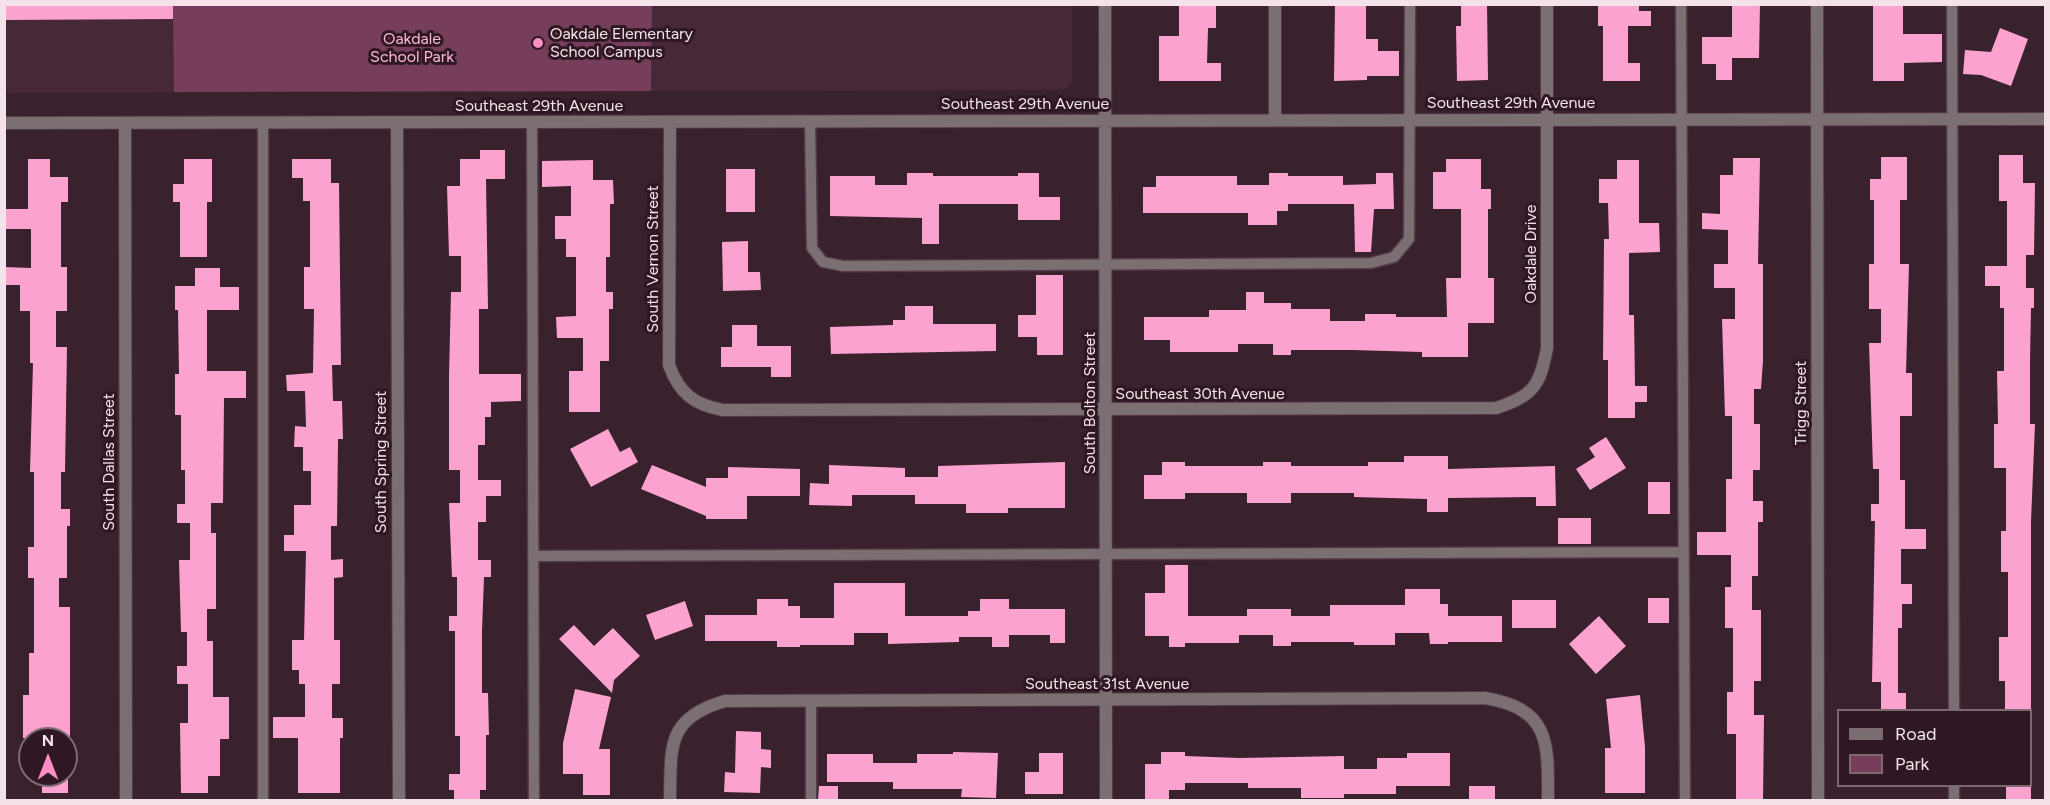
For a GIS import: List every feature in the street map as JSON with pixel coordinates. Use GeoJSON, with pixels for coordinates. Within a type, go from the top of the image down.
{"type":"FeatureCollection","features":[{"type":"Feature","properties":{"kind":"street","name":"South Bolton Street"},"geometry":{"type":"LineString","coordinates":[[1105,4],[1106,801]]}},
{"type":"Feature","properties":{"kind":"street"},"geometry":{"type":"LineString","coordinates":[[1275,4],[1275,120]]}},
{"type":"Feature","properties":{"kind":"street","name":"Oakdale Drive"},"geometry":{"type":"LineString","coordinates":[[1535,387],[1543,371],[1547,348],[1547,4]]}},
{"type":"Feature","properties":{"kind":"street","name":"Trigg Street"},"geometry":{"type":"LineString","coordinates":[[1817,4],[1818,801]]}},
{"type":"Feature","properties":{"kind":"street","name":"Southeast 29th Avenue"},"geometry":{"type":"LineString","coordinates":[[4,123],[2046,119]]}},
{"type":"Feature","properties":{"kind":"street","name":"South Vernon Street"},"geometry":{"type":"LineString","coordinates":[[670,122],[669,355],[674,379],[683,392]]}},
{"type":"Feature","properties":{"kind":"street","name":"South Spring Street"},"geometry":{"type":"LineString","coordinates":[[397,123],[399,801]]}},
{"type":"Feature","properties":{"kind":"street","name":"South Dallas Street"},"geometry":{"type":"LineString","coordinates":[[125,124],[126,801]]}},
{"type":"Feature","properties":{"kind":"street","name":"Southeast 30th Avenue"},"geometry":{"type":"LineString","coordinates":[[683,392],[704,407],[723,410],[1480,409],[1496,408],[1513,403],[1535,387]]}},
{"type":"Feature","properties":{"kind":"street","name":"Southeast 31st Avenue"},"geometry":{"type":"LineString","coordinates":[[670,801],[674,738],[684,721],[703,707],[725,701],[1485,698],[1518,707],[1532,716],[1543,730],[1548,752],[1548,801]]}},
{"type":"Feature","properties":{"kind":"lane"},"geometry":{"type":"LineString","coordinates":[[810,121],[812,248],[824,262],[843,266],[1371,263],[1394,257],[1409,239],[1410,4]]}},
{"type":"Feature","properties":{"kind":"lane"},"geometry":{"type":"LineString","coordinates":[[1681,4],[1685,801]]}},
{"type":"Feature","properties":{"kind":"lane"},"geometry":{"type":"LineString","coordinates":[[1952,4],[1954,709]]}},
{"type":"Feature","properties":{"kind":"lane"},"geometry":{"type":"LineString","coordinates":[[532,122],[534,801]]}},
{"type":"Feature","properties":{"kind":"lane"},"geometry":{"type":"LineString","coordinates":[[262,801],[263,123]]}},
{"type":"Feature","properties":{"kind":"lane"},"geometry":{"type":"LineString","coordinates":[[533,556],[1106,556],[1684,552]]}},
{"type":"Feature","properties":{"kind":"lane"},"geometry":{"type":"LineString","coordinates":[[811,701],[811,801]]}},
{"type":"Feature","properties":{"kind":"shaded area","name":"Oakdale Elementary School Campus"},"geometry":{"type":"Polygon","coordinates":[[[4,5],[1072,5],[1072,82],[1065,90],[5,93],[4,5]]]}},
{"type":"Feature","properties":{"kind":"green space","name":"Oakdale School Park"},"geometry":{"type":"Polygon","coordinates":[[[173,5],[652,5],[651,91],[174,92],[173,5]]]}},
{"type":"Feature","properties":{"kind":"building"},"geometry":{"type":"Polygon","coordinates":[[[4,4],[173,4],[173,19],[4,20],[4,4]]]}},
{"type":"Feature","properties":{"kind":"building"},"geometry":{"type":"Polygon","coordinates":[[[1179,4],[1216,4],[1216,28],[1208,28],[1207,63],[1221,63],[1221,81],[1159,81],[1159,36],[1179,36],[1179,4]]]}},
{"type":"Feature","properties":{"kind":"building"},"geometry":{"type":"Polygon","coordinates":[[[1335,4],[1366,4],[1366,39],[1378,39],[1378,51],[1399,51],[1399,76],[1367,76],[1367,80],[1334,81],[1335,4]]]}},
{"type":"Feature","properties":{"kind":"building"},"geometry":{"type":"Polygon","coordinates":[[[1461,4],[1487,4],[1488,80],[1457,81],[1456,26],[1461,26],[1461,4]]]}},
{"type":"Feature","properties":{"kind":"building"},"geometry":{"type":"Polygon","coordinates":[[[1598,4],[1639,4],[1639,11],[1651,11],[1651,26],[1628,26],[1628,63],[1640,63],[1640,81],[1603,81],[1603,26],[1598,26],[1598,4]]]}},
{"type":"Feature","properties":{"kind":"building"},"geometry":{"type":"Polygon","coordinates":[[[1732,4],[1760,4],[1759,58],[1732,58],[1732,80],[1716,80],[1716,64],[1702,64],[1702,37],[1732,37],[1732,4]]]}},
{"type":"Feature","properties":{"kind":"building"},"geometry":{"type":"Polygon","coordinates":[[[1873,4],[1903,4],[1903,34],[1942,34],[1942,62],[1904,63],[1904,81],[1873,81],[1873,4]]]}},
{"type":"Feature","properties":{"kind":"building"},"geometry":{"type":"Polygon","coordinates":[[[2000,28],[2028,39],[2011,86],[1981,75],[1963,74],[1965,50],[1991,52],[2000,28]]]}},
{"type":"Feature","properties":{"kind":"building"},"geometry":{"type":"Polygon","coordinates":[[[480,150],[505,150],[505,179],[486,179],[488,309],[479,309],[479,374],[521,374],[521,401],[491,402],[491,417],[485,417],[485,445],[478,445],[478,480],[501,480],[501,496],[486,496],[486,522],[478,522],[478,560],[491,560],[491,577],[484,577],[482,631],[482,693],[488,693],[489,735],[486,735],[486,790],[480,790],[480,801],[454,801],[454,790],[449,790],[449,774],[460,774],[460,736],[455,736],[455,631],[449,631],[449,616],[457,616],[457,577],[452,577],[449,503],[460,503],[460,470],[449,470],[449,375],[451,292],[461,292],[461,256],[449,256],[447,186],[460,186],[460,159],[480,159],[480,150]]]}},
{"type":"Feature","properties":{"kind":"building"},"geometry":{"type":"Polygon","coordinates":[[[1999,155],[2023,155],[2023,183],[2035,183],[2034,255],[2026,255],[2026,288],[2034,288],[2034,308],[2031,308],[2030,361],[2030,424],[2035,424],[2031,521],[2031,709],[2005,709],[2005,681],[1999,681],[1999,637],[2008,637],[2008,572],[2001,572],[2001,531],[2006,531],[2006,468],[1994,468],[1994,424],[1998,424],[1997,371],[2004,371],[2004,308],[2000,308],[2000,286],[1985,286],[1985,266],[2007,266],[2007,201],[1999,201],[1999,155]]]}},
{"type":"Feature","properties":{"kind":"building"},"geometry":{"type":"Polygon","coordinates":[[[1881,157],[1907,157],[1907,200],[1900,200],[1900,264],[1909,264],[1906,373],[1912,373],[1912,416],[1900,416],[1900,480],[1905,480],[1905,529],[1926,529],[1926,549],[1901,549],[1901,584],[1912,584],[1912,604],[1902,604],[1902,628],[1898,628],[1898,693],[1906,693],[1906,709],[1881,709],[1881,682],[1872,682],[1875,521],[1871,521],[1871,504],[1879,504],[1879,469],[1873,469],[1869,343],[1881,343],[1881,309],[1869,309],[1869,264],[1874,264],[1874,200],[1870,200],[1870,179],[1881,179],[1881,157]]]}},
{"type":"Feature","properties":{"kind":"building"},"geometry":{"type":"Polygon","coordinates":[[[1733,158],[1760,158],[1758,264],[1763,264],[1763,361],[1761,389],[1754,389],[1754,424],[1760,424],[1760,470],[1753,470],[1753,501],[1763,501],[1763,522],[1758,522],[1758,576],[1752,576],[1752,610],[1761,610],[1761,681],[1754,681],[1754,715],[1764,715],[1763,801],[1736,801],[1736,734],[1727,734],[1727,692],[1733,692],[1733,628],[1725,628],[1725,587],[1731,587],[1731,555],[1697,555],[1697,532],[1726,532],[1726,479],[1732,479],[1732,416],[1725,416],[1722,319],[1735,319],[1735,288],[1714,288],[1714,264],[1728,264],[1728,230],[1702,229],[1702,213],[1720,214],[1720,175],[1733,175],[1733,158]]]}},
{"type":"Feature","properties":{"kind":"building"},"geometry":{"type":"Polygon","coordinates":[[[28,159],[50,159],[50,177],[68,177],[68,202],[61,202],[61,267],[67,267],[67,311],[56,311],[56,347],[67,347],[65,472],[61,472],[61,509],[70,509],[70,526],[67,526],[67,578],[59,578],[59,607],[70,607],[70,727],[23,727],[23,695],[29,695],[29,653],[34,653],[34,578],[28,578],[28,547],[34,547],[34,472],[30,472],[33,363],[30,363],[30,311],[20,311],[20,285],[4,285],[4,267],[31,268],[31,229],[4,229],[4,209],[28,209],[28,159]]]}},
{"type":"Feature","properties":{"kind":"building"},"geometry":{"type":"Polygon","coordinates":[[[184,159],[212,159],[212,202],[207,202],[207,257],[180,257],[180,202],[173,202],[173,184],[184,184],[184,159]]]}},
{"type":"Feature","properties":{"kind":"building"},"geometry":{"type":"Polygon","coordinates":[[[292,159],[331,159],[331,183],[339,183],[341,365],[332,365],[333,401],[342,401],[343,439],[338,439],[337,526],[331,526],[331,560],[343,559],[343,577],[334,578],[334,640],[340,640],[340,684],[332,684],[332,718],[343,718],[343,738],[340,738],[340,793],[298,793],[298,738],[273,738],[273,717],[305,717],[305,684],[299,684],[299,670],[292,670],[292,640],[304,640],[306,551],[284,551],[284,535],[294,535],[294,505],[311,505],[311,471],[303,471],[303,447],[294,447],[295,426],[306,427],[305,391],[287,391],[286,375],[313,373],[314,309],[304,309],[304,267],[310,267],[310,201],[303,201],[303,178],[292,178],[292,159]]]}},
{"type":"Feature","properties":{"kind":"building"},"geometry":{"type":"Polygon","coordinates":[[[1446,159],[1481,159],[1481,189],[1491,189],[1491,209],[1488,209],[1488,278],[1494,278],[1494,323],[1468,323],[1468,357],[1422,357],[1422,352],[1352,350],[1291,350],[1291,355],[1273,355],[1273,344],[1238,344],[1238,352],[1170,352],[1170,340],[1144,340],[1144,317],[1209,317],[1209,310],[1246,310],[1246,292],[1264,292],[1264,303],[1291,303],[1291,309],[1330,309],[1330,321],[1365,321],[1365,314],[1396,314],[1396,317],[1447,317],[1446,278],[1461,278],[1461,209],[1433,209],[1433,172],[1446,172],[1446,159]]]}},
{"type":"Feature","properties":{"kind":"building"},"geometry":{"type":"Polygon","coordinates":[[[593,160],[593,180],[613,180],[614,204],[610,204],[610,257],[606,257],[606,292],[613,292],[613,309],[609,309],[609,361],[600,361],[600,412],[569,412],[569,371],[583,371],[583,338],[557,338],[556,317],[576,316],[576,257],[566,257],[566,239],[555,239],[555,216],[571,216],[571,186],[542,187],[542,161],[593,160]]]}},
{"type":"Feature","properties":{"kind":"building"},"geometry":{"type":"Polygon","coordinates":[[[1617,160],[1639,160],[1639,223],[1659,223],[1660,252],[1629,253],[1629,315],[1634,315],[1635,386],[1647,386],[1647,402],[1635,402],[1635,418],[1608,418],[1608,360],[1603,360],[1604,239],[1609,239],[1608,203],[1599,203],[1599,179],[1617,179],[1617,160]]]}},
{"type":"Feature","properties":{"kind":"building"},"geometry":{"type":"Polygon","coordinates":[[[726,169],[755,169],[755,212],[726,212],[726,169]]]}},
{"type":"Feature","properties":{"kind":"building"},"geometry":{"type":"Polygon","coordinates":[[[907,173],[933,173],[933,176],[1018,176],[1018,173],[1039,173],[1039,197],[1060,197],[1060,220],[1018,220],[1018,204],[939,204],[939,244],[922,244],[922,218],[830,216],[830,176],[875,176],[875,185],[907,185],[907,173]]]}},
{"type":"Feature","properties":{"kind":"building"},"geometry":{"type":"Polygon","coordinates":[[[1269,173],[1288,173],[1288,176],[1343,176],[1343,185],[1376,184],[1376,173],[1393,173],[1394,209],[1374,209],[1371,252],[1355,252],[1354,204],[1288,204],[1288,211],[1277,211],[1277,225],[1248,225],[1248,213],[1143,213],[1143,187],[1156,187],[1156,176],[1237,176],[1237,185],[1269,185],[1269,173]]]}},
{"type":"Feature","properties":{"kind":"building"},"geometry":{"type":"Polygon","coordinates":[[[748,241],[748,272],[760,272],[761,290],[723,291],[722,242],[748,241]]]}},
{"type":"Feature","properties":{"kind":"building"},"geometry":{"type":"Polygon","coordinates":[[[195,268],[220,268],[220,287],[239,287],[239,310],[207,310],[207,371],[246,371],[246,398],[224,398],[223,503],[211,503],[211,533],[216,533],[216,609],[207,609],[207,641],[213,641],[213,697],[229,697],[229,739],[220,739],[220,776],[208,776],[208,793],[181,793],[180,723],[188,723],[188,684],[177,684],[177,666],[187,666],[187,632],[181,632],[179,560],[190,560],[190,523],[177,523],[177,504],[185,504],[185,470],[181,470],[181,415],[175,415],[175,374],[179,374],[178,310],[175,310],[175,286],[195,286],[195,268]]]}},
{"type":"Feature","properties":{"kind":"building"},"geometry":{"type":"Polygon","coordinates":[[[1036,275],[1063,275],[1063,355],[1037,355],[1037,337],[1018,337],[1018,315],[1036,315],[1036,275]]]}},
{"type":"Feature","properties":{"kind":"building"},"geometry":{"type":"Polygon","coordinates":[[[905,306],[933,306],[933,324],[996,324],[996,351],[831,354],[830,327],[893,325],[893,320],[905,320],[905,306]]]}},
{"type":"Feature","properties":{"kind":"building"},"geometry":{"type":"Polygon","coordinates":[[[732,325],[757,325],[757,346],[791,346],[791,377],[771,377],[771,367],[721,367],[721,347],[732,347],[732,325]]]}},
{"type":"Feature","properties":{"kind":"building"},"geometry":{"type":"Polygon","coordinates":[[[608,429],[620,452],[630,447],[638,462],[591,487],[570,449],[608,429]]]}},
{"type":"Feature","properties":{"kind":"building"},"geometry":{"type":"Polygon","coordinates":[[[1606,437],[1626,468],[1590,490],[1576,469],[1595,457],[1589,448],[1606,437]]]}},
{"type":"Feature","properties":{"kind":"building"},"geometry":{"type":"Polygon","coordinates":[[[1404,456],[1448,456],[1448,469],[1555,466],[1556,506],[1536,506],[1536,497],[1448,498],[1448,512],[1427,512],[1427,499],[1354,497],[1354,493],[1291,493],[1291,503],[1247,503],[1247,493],[1185,493],[1185,499],[1144,499],[1144,475],[1162,475],[1162,462],[1185,462],[1185,466],[1263,466],[1263,462],[1291,462],[1291,466],[1368,466],[1368,462],[1404,462],[1404,456]]]}},
{"type":"Feature","properties":{"kind":"building"},"geometry":{"type":"Polygon","coordinates":[[[1065,462],[1065,508],[1008,508],[1008,513],[966,513],[966,504],[915,504],[915,495],[852,495],[852,506],[809,505],[810,483],[829,484],[829,465],[905,468],[905,477],[938,477],[938,466],[1065,462]]]}},
{"type":"Feature","properties":{"kind":"building"},"geometry":{"type":"Polygon","coordinates":[[[652,465],[706,487],[706,478],[728,478],[728,467],[800,469],[800,496],[747,496],[747,519],[706,519],[706,516],[641,489],[652,465]]]}},
{"type":"Feature","properties":{"kind":"building"},"geometry":{"type":"Polygon","coordinates":[[[1648,482],[1670,482],[1670,514],[1648,514],[1648,482]]]}},
{"type":"Feature","properties":{"kind":"building"},"geometry":{"type":"Polygon","coordinates":[[[1558,518],[1591,518],[1591,544],[1558,544],[1558,518]]]}},
{"type":"Feature","properties":{"kind":"building"},"geometry":{"type":"Polygon","coordinates":[[[1165,565],[1188,565],[1188,616],[1247,616],[1247,609],[1291,609],[1291,616],[1330,616],[1330,605],[1405,605],[1405,589],[1440,589],[1440,604],[1448,604],[1448,616],[1502,616],[1502,642],[1430,644],[1429,633],[1395,633],[1395,645],[1354,645],[1354,642],[1291,642],[1291,646],[1273,646],[1273,635],[1239,635],[1239,643],[1185,643],[1185,647],[1169,647],[1169,636],[1145,636],[1145,593],[1165,593],[1165,565]]]}},
{"type":"Feature","properties":{"kind":"building"},"geometry":{"type":"Polygon","coordinates":[[[834,583],[905,583],[905,616],[968,616],[968,611],[980,611],[980,599],[1009,599],[1009,609],[1065,609],[1065,643],[1050,643],[1050,635],[1009,635],[1009,647],[992,647],[992,637],[959,637],[959,642],[888,644],[888,633],[854,633],[854,645],[777,647],[777,641],[705,641],[705,615],[757,615],[757,599],[788,599],[788,606],[800,606],[800,618],[834,618],[834,583]]]}},
{"type":"Feature","properties":{"kind":"building"},"geometry":{"type":"Polygon","coordinates":[[[1648,598],[1669,598],[1669,623],[1648,623],[1648,598]]]}},
{"type":"Feature","properties":{"kind":"building"},"geometry":{"type":"Polygon","coordinates":[[[1512,600],[1556,600],[1556,628],[1512,628],[1512,600]]]}},
{"type":"Feature","properties":{"kind":"building"},"geometry":{"type":"Polygon","coordinates":[[[685,601],[693,626],[655,640],[646,615],[685,601]]]}},
{"type":"Feature","properties":{"kind":"building"},"geometry":{"type":"Polygon","coordinates":[[[1599,616],[1626,646],[1596,674],[1569,644],[1599,616]]]}},
{"type":"Feature","properties":{"kind":"building"},"geometry":{"type":"Polygon","coordinates":[[[574,625],[594,646],[613,628],[640,656],[614,680],[612,693],[559,639],[574,625]]]}},
{"type":"Feature","properties":{"kind":"building"},"geometry":{"type":"Polygon","coordinates":[[[575,689],[611,697],[599,749],[610,749],[610,795],[583,795],[583,774],[563,774],[563,743],[575,689]]]}},
{"type":"Feature","properties":{"kind":"building"},"geometry":{"type":"Polygon","coordinates":[[[1640,695],[1645,747],[1645,793],[1605,793],[1605,748],[1611,748],[1606,699],[1640,695]]]}},
{"type":"Feature","properties":{"kind":"building"},"geometry":{"type":"Polygon","coordinates":[[[736,731],[761,732],[761,749],[771,750],[771,768],[761,767],[760,793],[724,792],[725,772],[735,773],[736,731]]]}},
{"type":"Feature","properties":{"kind":"building"},"geometry":{"type":"Polygon","coordinates":[[[953,752],[998,753],[996,798],[961,797],[962,789],[893,789],[893,782],[827,782],[827,754],[873,754],[873,763],[917,763],[917,754],[953,754],[953,752]]]}},
{"type":"Feature","properties":{"kind":"building"},"geometry":{"type":"Polygon","coordinates":[[[1161,752],[1185,752],[1185,756],[1239,758],[1344,756],[1344,769],[1377,769],[1377,758],[1407,758],[1407,753],[1450,753],[1450,786],[1396,786],[1396,794],[1344,794],[1344,798],[1301,798],[1301,788],[1248,788],[1248,783],[1185,783],[1185,790],[1169,790],[1169,801],[1145,801],[1145,764],[1161,764],[1161,752]]]}},
{"type":"Feature","properties":{"kind":"building"},"geometry":{"type":"Polygon","coordinates":[[[1039,753],[1063,753],[1063,794],[1025,794],[1025,772],[1039,772],[1039,753]]]}},
{"type":"Feature","properties":{"kind":"building"},"geometry":{"type":"Polygon","coordinates":[[[819,786],[838,786],[838,801],[818,801],[819,786]]]}},
{"type":"Feature","properties":{"kind":"building"},"geometry":{"type":"Polygon","coordinates":[[[1469,786],[1495,786],[1495,801],[1469,801],[1469,786]]]}},
{"type":"Feature","properties":{"kind":"building"},"geometry":{"type":"Polygon","coordinates":[[[42,787],[68,787],[68,793],[42,793],[42,787]]]}},
{"type":"Feature","properties":{"kind":"building"},"geometry":{"type":"Polygon","coordinates":[[[2006,787],[2031,787],[2031,801],[2006,801],[2006,787]]]}},
{"type":"Feature","properties":{"kind":"place","name":"Oakdale Elementary School Campus"},"geometry":{"type":"Point","coordinates":[538,43]}}]}
